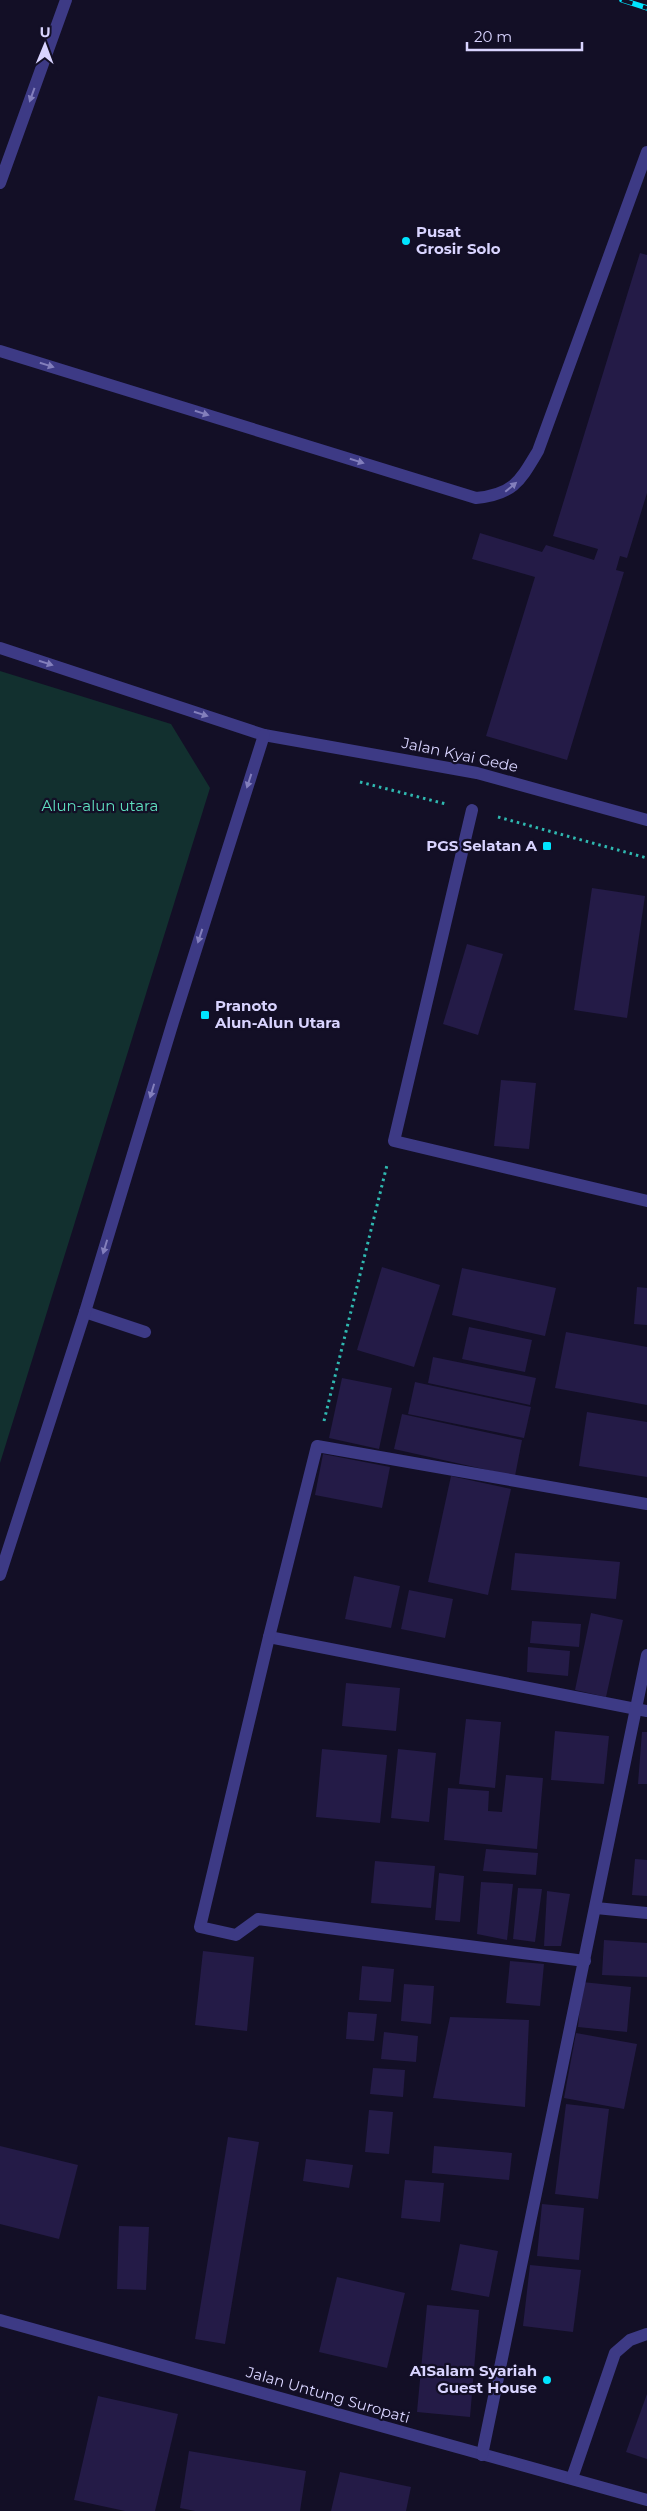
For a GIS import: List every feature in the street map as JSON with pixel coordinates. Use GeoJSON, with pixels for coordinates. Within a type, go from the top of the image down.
{"type":"FeatureCollection","features":[{"type":"Feature","properties":{"kind":"street"},"geometry":{"type":"LineString","coordinates":[[0,183],[66,0]]}},
{"type":"Feature","properties":{"kind":"street"},"geometry":{"type":"LineString","coordinates":[[0,351],[476,498],[497,496],[512,488],[538,451],[647,152]]}},
{"type":"Feature","properties":{"kind":"street","name":"Jalan Kyai Gede"},"geometry":{"type":"LineString","coordinates":[[0,648],[264,735],[477,773],[647,820]]}},
{"type":"Feature","properties":{"kind":"street"},"geometry":{"type":"LineString","coordinates":[[0,1575],[85,1312],[173,1022],[264,735]]}},
{"type":"Feature","properties":{"kind":"street"},"geometry":{"type":"LineString","coordinates":[[472,810],[394,1140],[647,1201]]}},
{"type":"Feature","properties":{"kind":"street"},"geometry":{"type":"LineString","coordinates":[[85,1312],[144,1332]]}},
{"type":"Feature","properties":{"kind":"street"},"geometry":{"type":"LineString","coordinates":[[585,1961],[258,1919],[236,1934],[200,1927],[317,1446],[647,1504]]}},
{"type":"Feature","properties":{"kind":"street"},"geometry":{"type":"LineString","coordinates":[[269,1637],[641,1710]]}},
{"type":"Feature","properties":{"kind":"street"},"geometry":{"type":"LineString","coordinates":[[482,2455],[596,1908],[641,1710],[647,1655]]}},
{"type":"Feature","properties":{"kind":"street"},"geometry":{"type":"LineString","coordinates":[[596,1908],[647,1913]]}},
{"type":"Feature","properties":{"kind":"street","name":"Jalan Untung Suropati"},"geometry":{"type":"LineString","coordinates":[[0,2320],[647,2500]]}},
{"type":"Feature","properties":{"kind":"street"},"geometry":{"type":"LineString","coordinates":[[572,2478],[615,2353],[630,2340],[647,2334]]}},
{"type":"Feature","properties":{"kind":"path"},"geometry":{"type":"LineString","coordinates":[[317,1446],[394,1140]]}},
{"type":"Feature","properties":{"kind":"green space","name":"Alun-alun utara"},"geometry":{"type":"Polygon","coordinates":[[[0,671],[171,724],[210,788],[0,1463],[0,671]]]}},
{"type":"Feature","properties":{"kind":"building"},"geometry":{"type":"Polygon","coordinates":[[[640,253],[647,255],[647,493],[627,558],[620,556],[616,570],[624,572],[567,760],[486,736],[535,577],[472,559],[480,533],[542,552],[546,545],[594,560],[598,549],[553,536],[640,253]]]}},
{"type":"Feature","properties":{"kind":"building"},"geometry":{"type":"Polygon","coordinates":[[[592,888],[645,896],[627,1018],[574,1010],[592,888]]]}},
{"type":"Feature","properties":{"kind":"building"},"geometry":{"type":"Polygon","coordinates":[[[467,944],[503,954],[478,1035],[443,1024],[467,944]]]}},
{"type":"Feature","properties":{"kind":"building"},"geometry":{"type":"Polygon","coordinates":[[[501,1080],[536,1083],[529,1149],[494,1146],[501,1080]]]}},
{"type":"Feature","properties":{"kind":"building"},"geometry":{"type":"Polygon","coordinates":[[[382,1267],[440,1285],[414,1367],[357,1350],[382,1267]]]}},
{"type":"Feature","properties":{"kind":"building"},"geometry":{"type":"Polygon","coordinates":[[[462,1268],[556,1288],[545,1336],[452,1315],[462,1268]]]}},
{"type":"Feature","properties":{"kind":"building"},"geometry":{"type":"Polygon","coordinates":[[[637,1287],[647,1288],[647,1325],[634,1324],[637,1287]]]}},
{"type":"Feature","properties":{"kind":"building"},"geometry":{"type":"Polygon","coordinates":[[[469,1327],[532,1340],[525,1372],[462,1359],[469,1327]]]}},
{"type":"Feature","properties":{"kind":"building"},"geometry":{"type":"Polygon","coordinates":[[[566,1332],[647,1347],[647,1405],[555,1388],[566,1332]]]}},
{"type":"Feature","properties":{"kind":"building"},"geometry":{"type":"Polygon","coordinates":[[[433,1357],[536,1378],[530,1405],[428,1383],[433,1357]]]}},
{"type":"Feature","properties":{"kind":"building"},"geometry":{"type":"Polygon","coordinates":[[[342,1378],[392,1388],[379,1449],[329,1438],[342,1378]]]}},
{"type":"Feature","properties":{"kind":"building"},"geometry":{"type":"Polygon","coordinates":[[[415,1382],[531,1407],[524,1438],[408,1414],[415,1382]]]}},
{"type":"Feature","properties":{"kind":"building"},"geometry":{"type":"Polygon","coordinates":[[[587,1412],[647,1422],[647,1477],[579,1466],[587,1412]]]}},
{"type":"Feature","properties":{"kind":"building"},"geometry":{"type":"Polygon","coordinates":[[[402,1414],[522,1440],[515,1476],[394,1449],[402,1414]]]}},
{"type":"Feature","properties":{"kind":"building"},"geometry":{"type":"Polygon","coordinates":[[[323,1454],[390,1467],[382,1508],[315,1495],[323,1454]]]}},
{"type":"Feature","properties":{"kind":"building"},"geometry":{"type":"Polygon","coordinates":[[[451,1476],[511,1489],[488,1595],[428,1582],[451,1476]]]}},
{"type":"Feature","properties":{"kind":"building"},"geometry":{"type":"Polygon","coordinates":[[[515,1553],[620,1562],[616,1599],[511,1590],[515,1553]]]}},
{"type":"Feature","properties":{"kind":"building"},"geometry":{"type":"Polygon","coordinates":[[[354,1576],[400,1586],[391,1628],[345,1619],[354,1576]]]}},
{"type":"Feature","properties":{"kind":"building"},"geometry":{"type":"Polygon","coordinates":[[[409,1590],[453,1599],[445,1638],[401,1629],[409,1590]]]}},
{"type":"Feature","properties":{"kind":"building"},"geometry":{"type":"Polygon","coordinates":[[[591,1613],[623,1620],[606,1697],[575,1690],[591,1613]]]}},
{"type":"Feature","properties":{"kind":"building"},"geometry":{"type":"Polygon","coordinates":[[[532,1621],[581,1624],[579,1647],[530,1643],[532,1621]]]}},
{"type":"Feature","properties":{"kind":"building"},"geometry":{"type":"Polygon","coordinates":[[[528,1647],[570,1651],[568,1676],[527,1672],[528,1647]]]}},
{"type":"Feature","properties":{"kind":"building"},"geometry":{"type":"Polygon","coordinates":[[[346,1683],[400,1688],[396,1731],[342,1726],[346,1683]]]}},
{"type":"Feature","properties":{"kind":"building"},"geometry":{"type":"Polygon","coordinates":[[[466,1719],[501,1722],[495,1788],[459,1784],[466,1719]]]}},
{"type":"Feature","properties":{"kind":"building"},"geometry":{"type":"Polygon","coordinates":[[[555,1731],[609,1736],[604,1784],[551,1780],[555,1731]]]}},
{"type":"Feature","properties":{"kind":"building"},"geometry":{"type":"Polygon","coordinates":[[[642,1732],[647,1732],[647,1784],[638,1784],[642,1732]]]}},
{"type":"Feature","properties":{"kind":"building"},"geometry":{"type":"Polygon","coordinates":[[[322,1749],[387,1755],[380,1823],[316,1817],[322,1749]]]}},
{"type":"Feature","properties":{"kind":"building"},"geometry":{"type":"Polygon","coordinates":[[[398,1749],[436,1753],[429,1822],[391,1818],[398,1749]]]}},
{"type":"Feature","properties":{"kind":"building"},"geometry":{"type":"Polygon","coordinates":[[[506,1775],[543,1778],[537,1849],[444,1840],[448,1788],[489,1791],[488,1811],[502,1812],[506,1775]]]}},
{"type":"Feature","properties":{"kind":"building"},"geometry":{"type":"Polygon","coordinates":[[[486,1849],[538,1853],[536,1875],[483,1871],[486,1849]]]}},
{"type":"Feature","properties":{"kind":"building"},"geometry":{"type":"Polygon","coordinates":[[[635,1859],[647,1860],[647,1896],[632,1895],[635,1859]]]}},
{"type":"Feature","properties":{"kind":"building"},"geometry":{"type":"Polygon","coordinates":[[[375,1861],[435,1866],[431,1908],[371,1903],[375,1861]]]}},
{"type":"Feature","properties":{"kind":"building"},"geometry":{"type":"Polygon","coordinates":[[[439,1873],[464,1876],[460,1922],[435,1920],[439,1873]]]}},
{"type":"Feature","properties":{"kind":"building"},"geometry":{"type":"Polygon","coordinates":[[[481,1882],[513,1884],[507,1940],[477,1934],[481,1882]]]}},
{"type":"Feature","properties":{"kind":"building"},"geometry":{"type":"Polygon","coordinates":[[[518,1888],[542,1889],[535,1942],[513,1939],[518,1888]]]}},
{"type":"Feature","properties":{"kind":"building"},"geometry":{"type":"Polygon","coordinates":[[[547,1891],[570,1894],[561,1946],[544,1946],[547,1891]]]}},
{"type":"Feature","properties":{"kind":"building"},"geometry":{"type":"Polygon","coordinates":[[[604,1940],[647,1943],[647,1977],[602,1975],[604,1940]]]}},
{"type":"Feature","properties":{"kind":"building"},"geometry":{"type":"Polygon","coordinates":[[[203,1951],[254,1957],[247,2031],[195,2025],[203,1951]]]}},
{"type":"Feature","properties":{"kind":"building"},"geometry":{"type":"Polygon","coordinates":[[[510,1961],[544,1964],[540,2006],[506,2003],[510,1961]]]}},
{"type":"Feature","properties":{"kind":"building"},"geometry":{"type":"Polygon","coordinates":[[[362,1966],[394,1969],[391,2002],[359,2000],[362,1966]]]}},
{"type":"Feature","properties":{"kind":"building"},"geometry":{"type":"Polygon","coordinates":[[[582,1982],[631,1987],[627,2032],[578,2027],[582,1982]]]}},
{"type":"Feature","properties":{"kind":"building"},"geometry":{"type":"Polygon","coordinates":[[[404,1984],[434,1986],[431,2024],[401,2021],[404,1984]]]}},
{"type":"Feature","properties":{"kind":"building"},"geometry":{"type":"Polygon","coordinates":[[[348,2012],[377,2014],[374,2041],[346,2039],[348,2012]]]}},
{"type":"Feature","properties":{"kind":"building"},"geometry":{"type":"Polygon","coordinates":[[[450,2017],[529,2020],[525,2107],[433,2098],[450,2017]]]}},
{"type":"Feature","properties":{"kind":"building"},"geometry":{"type":"Polygon","coordinates":[[[384,2032],[418,2036],[416,2062],[381,2059],[384,2032]]]}},
{"type":"Feature","properties":{"kind":"building"},"geometry":{"type":"Polygon","coordinates":[[[576,2033],[637,2044],[624,2109],[564,2098],[576,2033]]]}},
{"type":"Feature","properties":{"kind":"building"},"geometry":{"type":"Polygon","coordinates":[[[373,2068],[405,2070],[403,2097],[370,2094],[373,2068]]]}},
{"type":"Feature","properties":{"kind":"building"},"geometry":{"type":"Polygon","coordinates":[[[566,2104],[609,2109],[598,2199],[555,2194],[566,2104]]]}},
{"type":"Feature","properties":{"kind":"building"},"geometry":{"type":"Polygon","coordinates":[[[369,2110],[393,2112],[389,2154],[365,2152],[369,2110]]]}},
{"type":"Feature","properties":{"kind":"building"},"geometry":{"type":"Polygon","coordinates":[[[228,2137],[259,2142],[225,2344],[195,2339],[228,2137]]]}},
{"type":"Feature","properties":{"kind":"building"},"geometry":{"type":"Polygon","coordinates":[[[0,2146],[78,2165],[59,2239],[0,2224],[0,2146]]]}},
{"type":"Feature","properties":{"kind":"building"},"geometry":{"type":"Polygon","coordinates":[[[434,2146],[512,2153],[509,2180],[432,2173],[434,2146]]]}},
{"type":"Feature","properties":{"kind":"building"},"geometry":{"type":"Polygon","coordinates":[[[306,2159],[353,2165],[349,2188],[303,2181],[306,2159]]]}},
{"type":"Feature","properties":{"kind":"building"},"geometry":{"type":"Polygon","coordinates":[[[405,2180],[444,2183],[440,2222],[401,2218],[405,2180]]]}},
{"type":"Feature","properties":{"kind":"building"},"geometry":{"type":"Polygon","coordinates":[[[542,2204],[584,2208],[579,2260],[537,2256],[542,2204]]]}},
{"type":"Feature","properties":{"kind":"building"},"geometry":{"type":"Polygon","coordinates":[[[119,2226],[149,2227],[146,2290],[117,2289],[119,2226]]]}},
{"type":"Feature","properties":{"kind":"building"},"geometry":{"type":"Polygon","coordinates":[[[460,2244],[498,2251],[489,2297],[451,2290],[460,2244]]]}},
{"type":"Feature","properties":{"kind":"building"},"geometry":{"type":"Polygon","coordinates":[[[530,2265],[581,2270],[573,2332],[523,2326],[530,2265]]]}},
{"type":"Feature","properties":{"kind":"building"},"geometry":{"type":"Polygon","coordinates":[[[337,2277],[405,2293],[387,2368],[319,2352],[337,2277]]]}},
{"type":"Feature","properties":{"kind":"building"},"geometry":{"type":"Polygon","coordinates":[[[427,2305],[479,2310],[470,2417],[417,2412],[427,2305]]]}},
{"type":"Feature","properties":{"kind":"building"},"geometry":{"type":"Polygon","coordinates":[[[647,2394],[647,2459],[626,2452],[647,2394]]]}},
{"type":"Feature","properties":{"kind":"building"},"geometry":{"type":"Polygon","coordinates":[[[98,2396],[178,2414],[155,2511],[125,2511],[74,2500],[98,2396]]]}},
{"type":"Feature","properties":{"kind":"building"},"geometry":{"type":"Polygon","coordinates":[[[189,2451],[306,2471],[300,2511],[195,2511],[180,2508],[189,2451]]]}},
{"type":"Feature","properties":{"kind":"building"},"geometry":{"type":"Polygon","coordinates":[[[340,2472],[411,2487],[406,2511],[331,2511],[340,2472]]]}},
{"type":"Feature","properties":{"kind":"railway"},"geometry":{"type":"LineString","coordinates":[[622,0],[647,8]]}},
{"type":"Feature","properties":{"kind":"place","name":"Pusat Grosir Solo"},"geometry":{"type":"Point","coordinates":[406,241]}},
{"type":"Feature","properties":{"kind":"place","name":"PGS Selatan A"},"geometry":{"type":"Point","coordinates":[547,846]}},
{"type":"Feature","properties":{"kind":"place","name":"Pranoto Alun-Alun Utara"},"geometry":{"type":"Point","coordinates":[205,1015]}},
{"type":"Feature","properties":{"kind":"place","name":"A1Salam Syariah Guest House"},"geometry":{"type":"Point","coordinates":[547,2380]}}]}
